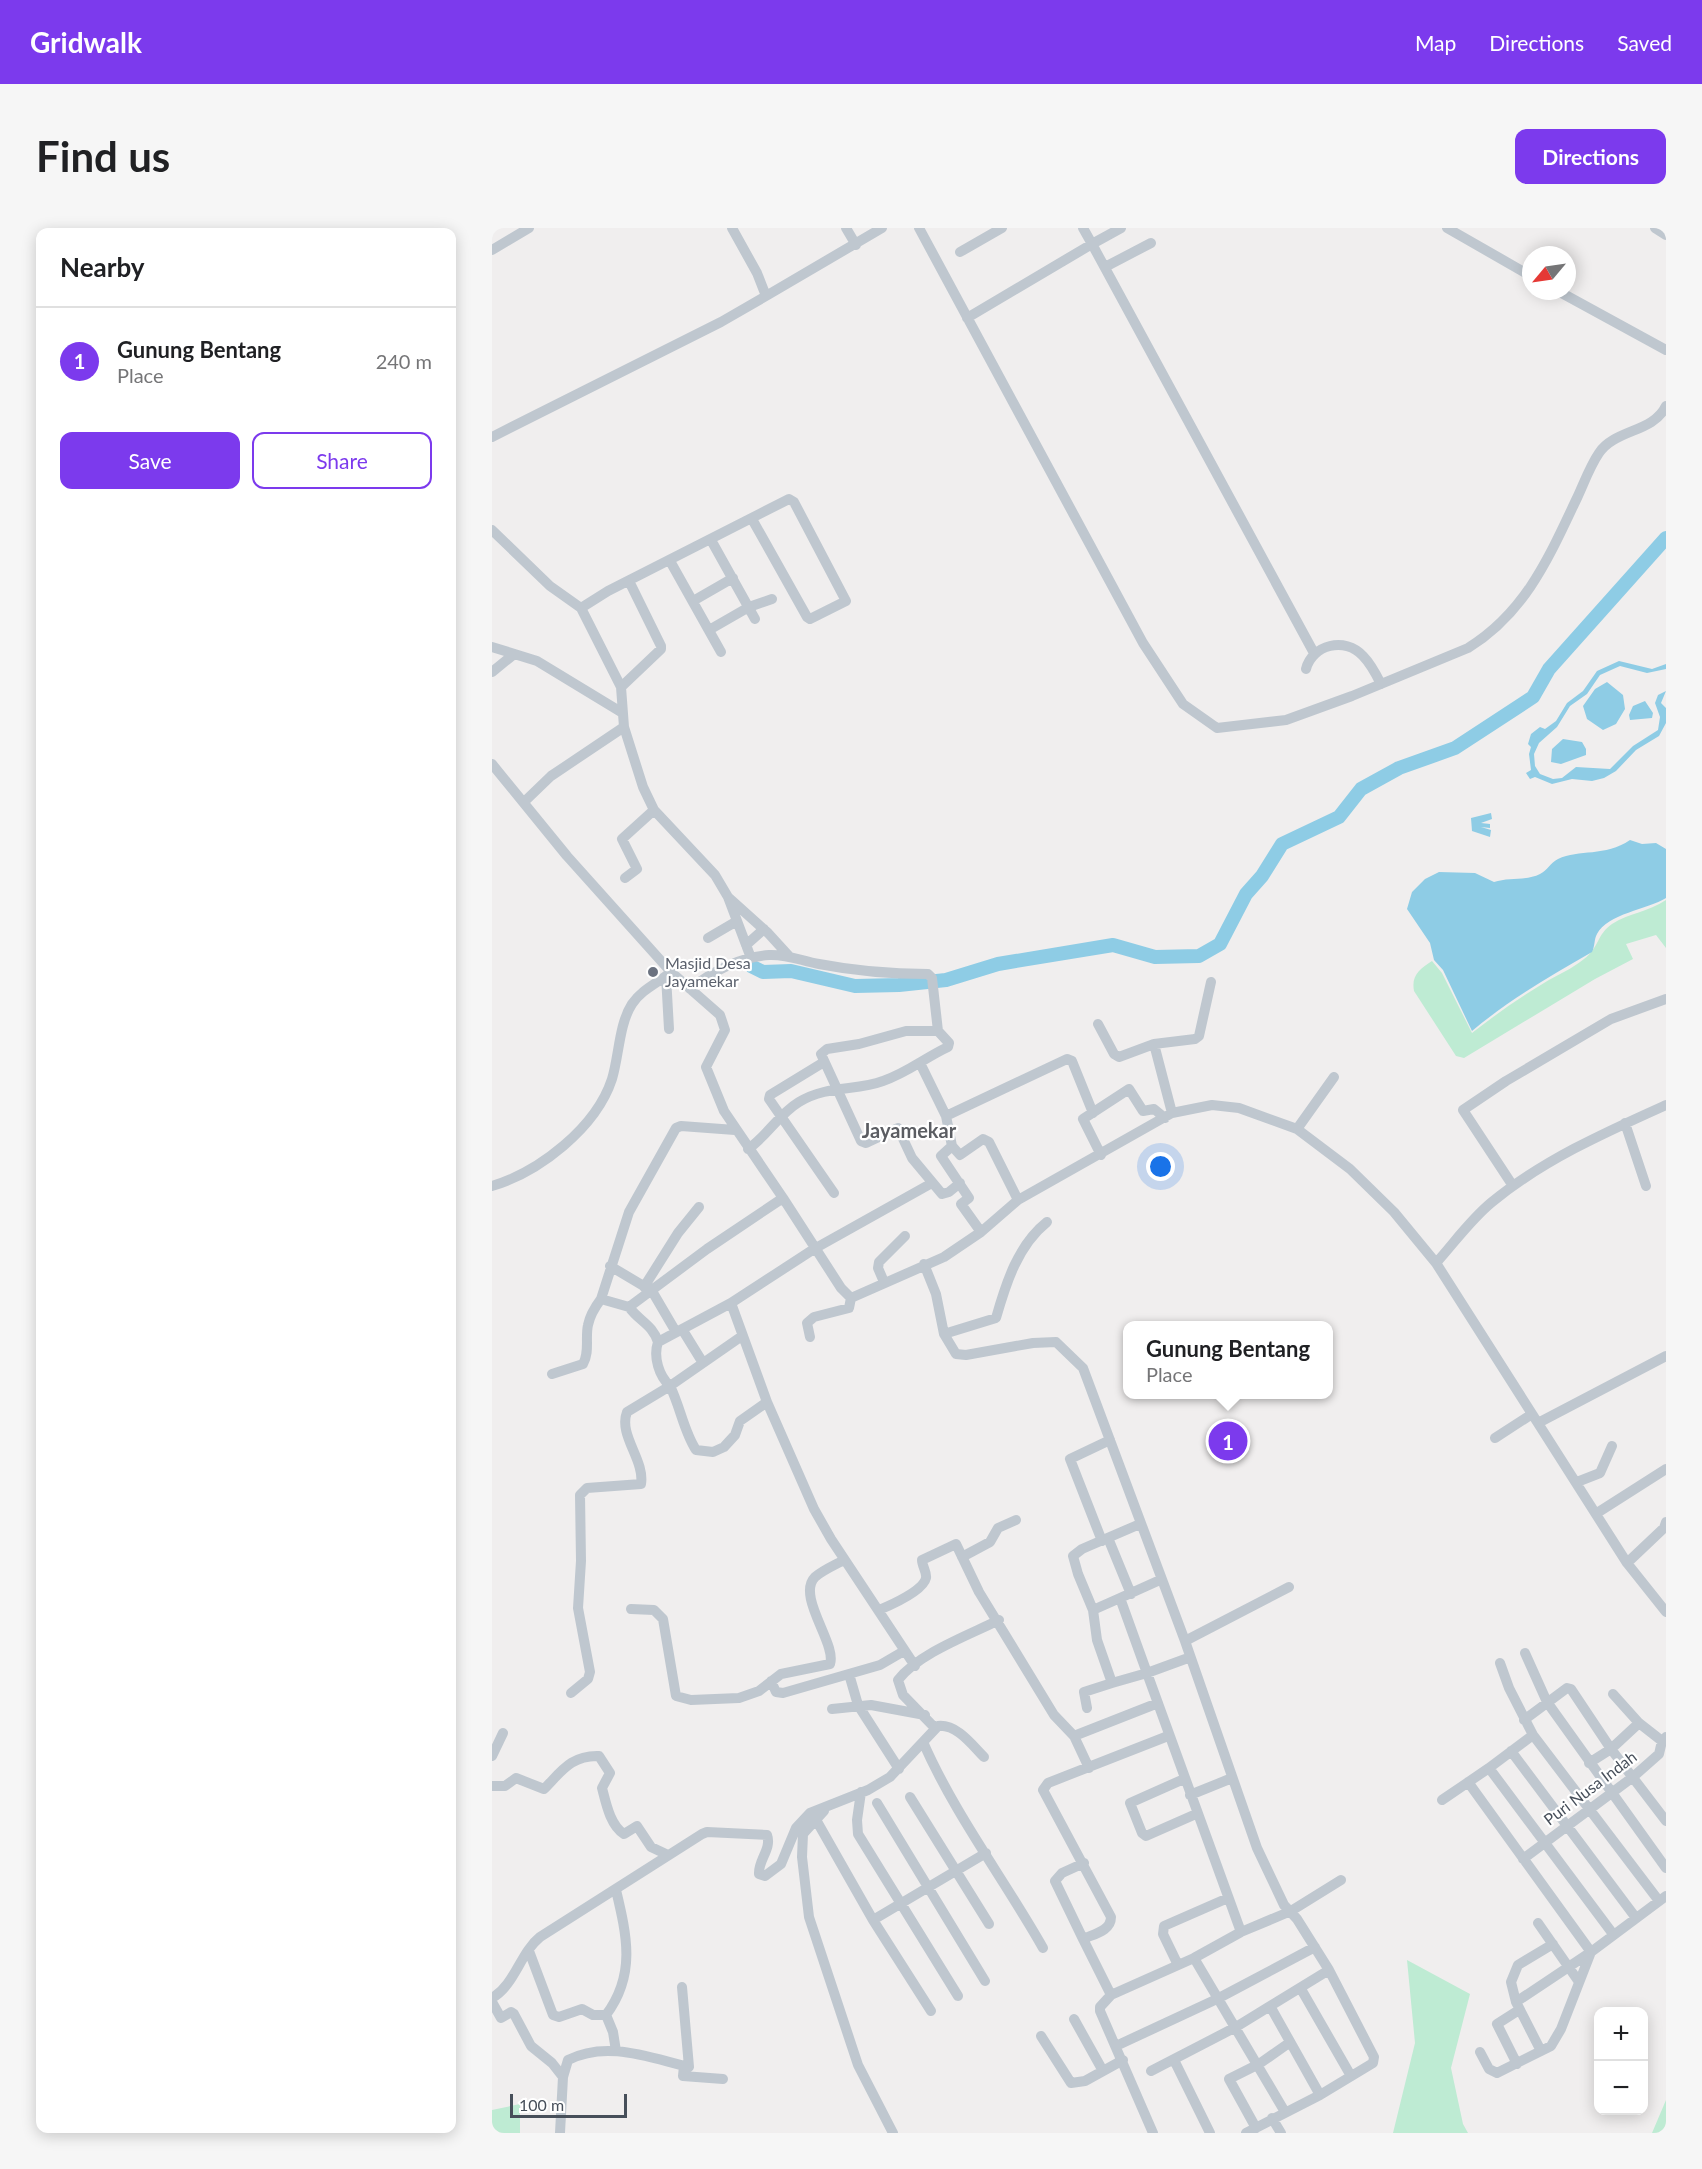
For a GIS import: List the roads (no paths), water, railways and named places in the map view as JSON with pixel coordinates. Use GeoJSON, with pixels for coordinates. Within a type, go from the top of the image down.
{"type":"FeatureCollection","features":[{"type":"Feature","properties":{"kind":"street"},"geometry":{"type":"LineString","coordinates":[[492,250],[529,228]]}},
{"type":"Feature","properties":{"kind":"street"},"geometry":{"type":"LineString","coordinates":[[732,228],[757,273],[766,296]]}},
{"type":"Feature","properties":{"kind":"street"},"geometry":{"type":"LineString","coordinates":[[846,228],[856,245]]}},
{"type":"Feature","properties":{"kind":"street"},"geometry":{"type":"LineString","coordinates":[[492,437],[721,322],[882,228]]}},
{"type":"Feature","properties":{"kind":"street"},"geometry":{"type":"LineString","coordinates":[[919,228],[1143,643],[1183,704],[1217,728],[1286,720],[1468,648],[1495,628],[1540,574],[1602,449],[1651,423],[1666,406]]}},
{"type":"Feature","properties":{"kind":"street"},"geometry":{"type":"LineString","coordinates":[[960,252],[1002,228]]}},
{"type":"Feature","properties":{"kind":"street"},"geometry":{"type":"LineString","coordinates":[[1083,228],[1314,653]]}},
{"type":"Feature","properties":{"kind":"street"},"geometry":{"type":"LineString","coordinates":[[967,318],[1121,228]]}},
{"type":"Feature","properties":{"kind":"street"},"geometry":{"type":"LineString","coordinates":[[1447,228],[1522,271]]}},
{"type":"Feature","properties":{"kind":"street"},"geometry":{"type":"LineString","coordinates":[[1654,228],[1666,235]]}},
{"type":"Feature","properties":{"kind":"street"},"geometry":{"type":"LineString","coordinates":[[1105,267],[1151,243]]}},
{"type":"Feature","properties":{"kind":"street"},"geometry":{"type":"LineString","coordinates":[[1574,300],[1666,350]]}},
{"type":"Feature","properties":{"kind":"street"},"geometry":{"type":"LineString","coordinates":[[581,608],[629,580],[789,499],[794,502],[846,602],[810,619],[807,617],[752,519]]}},
{"type":"Feature","properties":{"kind":"street"},"geometry":{"type":"LineString","coordinates":[[492,530],[550,586],[581,608],[621,687],[621,712],[634,765],[654,810],[700,856],[728,897],[751,958]]}},
{"type":"Feature","properties":{"kind":"street"},"geometry":{"type":"LineString","coordinates":[[492,547],[500,538]]}},
{"type":"Feature","properties":{"kind":"street"},"geometry":{"type":"LineString","coordinates":[[711,540],[755,619]]}},
{"type":"Feature","properties":{"kind":"street"},"geometry":{"type":"LineString","coordinates":[[670,561],[721,652]]}},
{"type":"Feature","properties":{"kind":"street"},"geometry":{"type":"LineString","coordinates":[[693,601],[733,578]]}},
{"type":"Feature","properties":{"kind":"street"},"geometry":{"type":"LineString","coordinates":[[621,687],[661,650],[629,580]]}},
{"type":"Feature","properties":{"kind":"street"},"geometry":{"type":"LineString","coordinates":[[709,630],[749,607],[772,599]]}},
{"type":"Feature","properties":{"kind":"street"},"geometry":{"type":"LineString","coordinates":[[1306,669],[1314,653],[1326,646],[1339,645],[1357,651],[1370,665],[1381,684]]}},
{"type":"Feature","properties":{"kind":"street"},"geometry":{"type":"LineString","coordinates":[[492,646],[513,655],[537,661],[621,712]]}},
{"type":"Feature","properties":{"kind":"street"},"geometry":{"type":"LineString","coordinates":[[492,672],[513,655]]}},
{"type":"Feature","properties":{"kind":"street"},"geometry":{"type":"LineString","coordinates":[[525,802],[551,776],[624,727]]}},
{"type":"Feature","properties":{"kind":"street"},"geometry":{"type":"LineString","coordinates":[[492,764],[567,856],[669,974],[720,1015],[724,1022],[722,1040],[706,1067],[707,1075],[735,1131],[783,1198],[841,1288],[851,1298]]}},
{"type":"Feature","properties":{"kind":"street"},"geometry":{"type":"LineString","coordinates":[[625,878],[637,869],[623,844],[623,836],[654,810]]}},
{"type":"Feature","properties":{"kind":"street"},"geometry":{"type":"LineString","coordinates":[[728,897],[764,929],[789,956]]}},
{"type":"Feature","properties":{"kind":"street"},"geometry":{"type":"LineString","coordinates":[[708,938],[737,921]]}},
{"type":"Feature","properties":{"kind":"street"},"geometry":{"type":"LineString","coordinates":[[746,945],[764,929]]}},
{"type":"Feature","properties":{"kind":"street"},"geometry":{"type":"LineString","coordinates":[[690,989],[729,964],[768,955],[789,956],[877,973],[928,974],[933,984],[938,1031]]}},
{"type":"Feature","properties":{"kind":"street"},"geometry":{"type":"LineString","coordinates":[[669,974],[669,1029]]}},
{"type":"Feature","properties":{"kind":"street"},"geometry":{"type":"LineString","coordinates":[[492,1186],[511,1181],[555,1154],[599,1105],[611,1081],[631,1005],[647,988],[669,974]]}},
{"type":"Feature","properties":{"kind":"street"},"geometry":{"type":"LineString","coordinates":[[1098,1024],[1114,1054],[1119,1057],[1154,1044],[1191,1040],[1199,1036],[1211,982]]}},
{"type":"Feature","properties":{"kind":"street"},"geometry":{"type":"LineString","coordinates":[[1513,1186],[1463,1110],[1506,1081],[1611,1018],[1666,999]]}},
{"type":"Feature","properties":{"kind":"street"},"geometry":{"type":"LineString","coordinates":[[748,1149],[763,1139],[799,1102],[837,1088],[880,1083],[949,1045],[945,1036],[938,1031],[906,1030],[859,1044],[827,1049],[821,1054],[824,1062],[837,1088],[861,1141],[866,1143],[898,1128],[912,1158],[932,1183],[946,1194],[960,1183]]}},
{"type":"Feature","properties":{"kind":"street"},"geometry":{"type":"LineString","coordinates":[[1154,1044],[1169,1116]]}},
{"type":"Feature","properties":{"kind":"street"},"geometry":{"type":"LineString","coordinates":[[946,1116],[1067,1059],[1072,1060],[1093,1113]]}},
{"type":"Feature","properties":{"kind":"street"},"geometry":{"type":"LineString","coordinates":[[824,1062],[770,1095],[769,1099],[834,1192]]}},
{"type":"Feature","properties":{"kind":"street"},"geometry":{"type":"LineString","coordinates":[[920,1063],[946,1116],[952,1146],[960,1155],[983,1139],[989,1142],[1018,1200]]}},
{"type":"Feature","properties":{"kind":"street"},"geometry":{"type":"LineString","coordinates":[[1296,1129],[1334,1077]]}},
{"type":"Feature","properties":{"kind":"street"},"geometry":{"type":"LineString","coordinates":[[1101,1155],[1083,1119],[1129,1089],[1143,1111],[1158,1110],[1169,1116]]}},
{"type":"Feature","properties":{"kind":"street"},"geometry":{"type":"LineString","coordinates":[[851,1298],[944,1257],[981,1232],[1018,1200],[1169,1116],[1212,1105],[1239,1108],[1296,1129],[1350,1169],[1394,1212],[1436,1263],[1627,1563],[1666,1612]]}},
{"type":"Feature","properties":{"kind":"street"},"geometry":{"type":"LineString","coordinates":[[1436,1263],[1484,1209],[1513,1186],[1594,1138],[1666,1105]]}},
{"type":"Feature","properties":{"kind":"street"},"geometry":{"type":"LineString","coordinates":[[1625,1124],[1646,1186]]}},
{"type":"Feature","properties":{"kind":"street"},"geometry":{"type":"LineString","coordinates":[[552,1374],[584,1364],[588,1326],[594,1308],[601,1299],[629,1212],[676,1128],[681,1126],[735,1131]]}},
{"type":"Feature","properties":{"kind":"street"},"geometry":{"type":"LineString","coordinates":[[952,1146],[941,1156],[969,1198],[961,1204],[981,1232]]}},
{"type":"Feature","properties":{"kind":"street"},"geometry":{"type":"LineString","coordinates":[[767,1402],[740,1421],[735,1435],[724,1447],[712,1452],[702,1452],[691,1442],[684,1417],[659,1367],[655,1349],[658,1342],[731,1303],[814,1249],[932,1183]]}},
{"type":"Feature","properties":{"kind":"street"},"geometry":{"type":"LineString","coordinates":[[629,1307],[648,1289],[668,1279],[707,1249],[783,1198]]}},
{"type":"Feature","properties":{"kind":"street"},"geometry":{"type":"LineString","coordinates":[[648,1289],[656,1269],[678,1233],[699,1207]]}},
{"type":"Feature","properties":{"kind":"street"},"geometry":{"type":"LineString","coordinates":[[944,1334],[996,1318],[1006,1285],[1021,1254],[1033,1233],[1047,1222]]}},
{"type":"Feature","properties":{"kind":"street"},"geometry":{"type":"LineString","coordinates":[[884,1282],[878,1268],[879,1262],[904,1236]]}},
{"type":"Feature","properties":{"kind":"street"},"geometry":{"type":"LineString","coordinates":[[924,1264],[936,1294],[944,1334],[952,1350],[961,1355],[1033,1343],[1059,1344],[1083,1368],[1160,1580],[1185,1641],[1188,1658],[1257,1848],[1284,1905],[1329,1970],[1374,2057],[1373,2063],[1320,2095],[1251,2130],[1229,2079],[1259,2064],[1289,2043]]}},
{"type":"Feature","properties":{"kind":"street"},"geometry":{"type":"LineString","coordinates":[[610,1266],[648,1289],[703,1363]]}},
{"type":"Feature","properties":{"kind":"street"},"geometry":{"type":"LineString","coordinates":[[656,1269],[668,1279]]}},
{"type":"Feature","properties":{"kind":"street"},"geometry":{"type":"LineString","coordinates":[[810,1336],[807,1323],[814,1317],[849,1308],[851,1298]]}},
{"type":"Feature","properties":{"kind":"street"},"geometry":{"type":"LineString","coordinates":[[601,1299],[629,1307],[640,1321],[651,1327],[658,1342]]}},
{"type":"Feature","properties":{"kind":"street"},"geometry":{"type":"LineString","coordinates":[[731,1303],[767,1402],[814,1509],[844,1560],[915,1666]]}},
{"type":"Feature","properties":{"kind":"street"},"geometry":{"type":"LineString","coordinates":[[571,1693],[588,1679],[590,1672],[578,1608],[580,1495],[587,1488],[641,1484],[641,1468],[625,1418],[631,1408],[670,1386],[742,1336]]}},
{"type":"Feature","properties":{"kind":"street"},"geometry":{"type":"LineString","coordinates":[[1495,1438],[1666,1356]]}},
{"type":"Feature","properties":{"kind":"street"},"geometry":{"type":"LineString","coordinates":[[1110,1440],[1070,1459],[1105,1540],[1125,1596],[1168,1736],[1241,1932]]}},
{"type":"Feature","properties":{"kind":"street"},"geometry":{"type":"LineString","coordinates":[[1577,1482],[1600,1473],[1612,1446]]}},
{"type":"Feature","properties":{"kind":"street"},"geometry":{"type":"LineString","coordinates":[[1597,1513],[1666,1469]]}},
{"type":"Feature","properties":{"kind":"street"},"geometry":{"type":"LineString","coordinates":[[962,1557],[990,1542],[998,1528],[1016,1520]]}},
{"type":"Feature","properties":{"kind":"street"},"geometry":{"type":"LineString","coordinates":[[1627,1563],[1664,1528],[1666,1522]]}},
{"type":"Feature","properties":{"kind":"street"},"geometry":{"type":"LineString","coordinates":[[1112,1683],[1097,1640],[1093,1610],[1078,1574],[1074,1556],[1140,1524]]}},
{"type":"Feature","properties":{"kind":"street"},"geometry":{"type":"LineString","coordinates":[[879,1610],[898,1601],[922,1584],[926,1577],[922,1560],[954,1544],[979,1592],[999,1620],[1054,1715],[1074,1736],[1089,1768]]}},
{"type":"Feature","properties":{"kind":"street"},"geometry":{"type":"LineString","coordinates":[[631,1609],[654,1610],[661,1614],[674,1693],[678,1698],[739,1698],[753,1695],[781,1674],[827,1666],[831,1662],[813,1605],[812,1583],[815,1577],[844,1560]]}},
{"type":"Feature","properties":{"kind":"street"},"geometry":{"type":"LineString","coordinates":[[1093,1610],[1160,1580]]}},
{"type":"Feature","properties":{"kind":"street"},"geometry":{"type":"LineString","coordinates":[[1185,1641],[1289,1587]]}},
{"type":"Feature","properties":{"kind":"street"},"geometry":{"type":"LineString","coordinates":[[935,1728],[925,1715],[903,1695],[899,1686],[902,1676],[945,1646],[999,1620]]}},
{"type":"Feature","properties":{"kind":"street"},"geometry":{"type":"LineString","coordinates":[[771,1681],[777,1692],[783,1693],[880,1665],[904,1651]]}},
{"type":"Feature","properties":{"kind":"street"},"geometry":{"type":"LineString","coordinates":[[1525,1653],[1547,1702],[1666,1868]]}},
{"type":"Feature","properties":{"kind":"street"},"geometry":{"type":"LineString","coordinates":[[1087,1708],[1084,1692],[1188,1658]]}},
{"type":"Feature","properties":{"kind":"street"},"geometry":{"type":"LineString","coordinates":[[1500,1663],[1524,1720],[1533,1735],[1590,1810],[1662,1898],[1591,1952],[1567,1966],[1497,2024],[1517,2064]]}},
{"type":"Feature","properties":{"kind":"street"},"geometry":{"type":"LineString","coordinates":[[849,1674],[858,1705],[899,1769]]}},
{"type":"Feature","properties":{"kind":"street"},"geometry":{"type":"LineString","coordinates":[[1524,1720],[1566,1688],[1571,1689],[1611,1749],[1666,1821]]}},
{"type":"Feature","properties":{"kind":"street"},"geometry":{"type":"LineString","coordinates":[[1613,1695],[1639,1723],[1664,1739]]}},
{"type":"Feature","properties":{"kind":"street"},"geometry":{"type":"LineString","coordinates":[[1074,1736],[1158,1703]]}},
{"type":"Feature","properties":{"kind":"street"},"geometry":{"type":"LineString","coordinates":[[832,1709],[858,1705],[925,1715]]}},
{"type":"Feature","properties":{"kind":"street"},"geometry":{"type":"LineString","coordinates":[[1589,1763],[1611,1749],[1639,1723]]}},
{"type":"Feature","properties":{"kind":"street"},"geometry":{"type":"LineString","coordinates":[[563,2077],[552,2063],[531,2046],[514,2014],[511,2012],[501,2018],[492,2000],[508,1983],[540,1937],[707,1832],[763,1833],[769,1838],[759,1871],[765,1875],[781,1864],[796,1828],[810,1813],[890,1777],[935,1728],[949,1727],[963,1736],[984,1757]]}},
{"type":"Feature","properties":{"kind":"street"},"geometry":{"type":"LineString","coordinates":[[492,1756],[503,1733]]}},
{"type":"Feature","properties":{"kind":"street"},"geometry":{"type":"LineString","coordinates":[[1442,1800],[1533,1735]]}},
{"type":"Feature","properties":{"kind":"street"},"geometry":{"type":"LineString","coordinates":[[1083,1939],[1106,1929],[1111,1922],[1084,1863],[1043,1790],[1048,1783],[1168,1736]]}},
{"type":"Feature","properties":{"kind":"street","name":"Puri Nusa Indah"},"geometry":{"type":"LineString","coordinates":[[1523,1859],[1633,1777],[1659,1754],[1664,1739]]}},
{"type":"Feature","properties":{"kind":"street"},"geometry":{"type":"LineString","coordinates":[[923,1742],[949,1795],[1043,1948]]}},
{"type":"Feature","properties":{"kind":"street"},"geometry":{"type":"LineString","coordinates":[[1511,1750],[1636,1918]]}},
{"type":"Feature","properties":{"kind":"street"},"geometry":{"type":"LineString","coordinates":[[492,1786],[505,1786],[516,1778],[544,1789],[562,1767],[589,1755],[599,1756],[610,1773],[602,1788],[608,1810],[618,1830],[624,1834],[637,1827],[651,1847],[668,1855]]}},
{"type":"Feature","properties":{"kind":"street"},"geometry":{"type":"LineString","coordinates":[[1489,1768],[1613,1934]]}},
{"type":"Feature","properties":{"kind":"street"},"geometry":{"type":"LineString","coordinates":[[1190,1795],[1232,1778]]}},
{"type":"Feature","properties":{"kind":"street"},"geometry":{"type":"LineString","coordinates":[[1184,1779],[1130,1803],[1142,1833],[1146,1836],[1196,1814]]}},
{"type":"Feature","properties":{"kind":"street"},"geometry":{"type":"LineString","coordinates":[[1468,1782],[1591,1952]]}},
{"type":"Feature","properties":{"kind":"street"},"geometry":{"type":"LineString","coordinates":[[861,1792],[857,1820],[858,1834],[958,1996]]}},
{"type":"Feature","properties":{"kind":"street"},"geometry":{"type":"LineString","coordinates":[[910,1797],[989,1924]]}},
{"type":"Feature","properties":{"kind":"street"},"geometry":{"type":"LineString","coordinates":[[877,1803],[985,1981]]}},
{"type":"Feature","properties":{"kind":"street"},"geometry":{"type":"LineString","coordinates":[[828,1806],[803,1834],[802,1857],[814,1938],[858,2065],[892,2133]]}},
{"type":"Feature","properties":{"kind":"street"},"geometry":{"type":"LineString","coordinates":[[815,1818],[873,1920],[931,2010]]}},
{"type":"Feature","properties":{"kind":"street"},"geometry":{"type":"LineString","coordinates":[[873,1920],[986,1853]]}},
{"type":"Feature","properties":{"kind":"street"},"geometry":{"type":"LineString","coordinates":[[1084,1863],[1062,1873],[1055,1881],[1111,1995]]}},
{"type":"Feature","properties":{"kind":"street"},"geometry":{"type":"LineString","coordinates":[[1153,2133],[1100,2007],[1111,1995],[1194,1958],[1241,1932],[1290,1911],[1341,1880]]}},
{"type":"Feature","properties":{"kind":"street"},"geometry":{"type":"LineString","coordinates":[[606,2016],[619,1998],[624,1985],[626,1930],[616,1890]]}},
{"type":"Feature","properties":{"kind":"street"},"geometry":{"type":"LineString","coordinates":[[1178,1965],[1163,1934],[1164,1926],[1228,1898]]}},
{"type":"Feature","properties":{"kind":"street"},"geometry":{"type":"LineString","coordinates":[[1538,1923],[1578,1982]]}},
{"type":"Feature","properties":{"kind":"street"},"geometry":{"type":"LineString","coordinates":[[1541,2051],[1518,2006],[1511,1982],[1518,1965],[1553,1944]]}},
{"type":"Feature","properties":{"kind":"street"},"geometry":{"type":"LineString","coordinates":[[1116,2046],[1217,1999],[1315,1947]]}},
{"type":"Feature","properties":{"kind":"street"},"geometry":{"type":"LineString","coordinates":[[529,1951],[555,2017],[582,2009],[606,2016]]}},
{"type":"Feature","properties":{"kind":"street"},"geometry":{"type":"LineString","coordinates":[[1479,2052],[1489,2069],[1497,2073],[1551,2046],[1556,2039],[1591,1952]]}},
{"type":"Feature","properties":{"kind":"street"},"geometry":{"type":"LineString","coordinates":[[1194,1958],[1217,1999],[1259,2064],[1285,2112]]}},
{"type":"Feature","properties":{"kind":"street"},"geometry":{"type":"LineString","coordinates":[[1151,2071],[1236,2027],[1329,1970]]}},
{"type":"Feature","properties":{"kind":"street"},"geometry":{"type":"LineString","coordinates":[[560,2133],[563,2077],[570,2058],[593,2052],[616,2051],[689,2067],[682,1987]]}},
{"type":"Feature","properties":{"kind":"street"},"geometry":{"type":"LineString","coordinates":[[1301,1989],[1351,2076]]}},
{"type":"Feature","properties":{"kind":"street"},"geometry":{"type":"LineString","coordinates":[[1270,2006],[1320,2095]]}},
{"type":"Feature","properties":{"kind":"street"},"geometry":{"type":"LineString","coordinates":[[606,2016],[613,2032],[616,2051]]}},
{"type":"Feature","properties":{"kind":"street"},"geometry":{"type":"LineString","coordinates":[[1074,2019],[1103,2071]]}},
{"type":"Feature","properties":{"kind":"street"},"geometry":{"type":"LineString","coordinates":[[1041,2036],[1071,2083],[1085,2081],[1122,2060]]}},
{"type":"Feature","properties":{"kind":"street"},"geometry":{"type":"LineString","coordinates":[[1174,2060],[1191,2099],[1210,2133]]}},
{"type":"Feature","properties":{"kind":"street"},"geometry":{"type":"LineString","coordinates":[[684,2066],[683,2076],[723,2079]]}},
{"type":"Feature","properties":{"kind":"street"},"geometry":{"type":"LineString","coordinates":[[1272,2118],[1281,2133]]}},
{"type":"Feature","properties":{"kind":"water"},"geometry":{"type":"Polygon","coordinates":[[[1619,661],[1652,669],[1666,664],[1666,669],[1647,673],[1620,666],[1600,675],[1587,694],[1570,706],[1557,727],[1539,743],[1534,754],[1535,766],[1540,774],[1553,779],[1562,778],[1576,767],[1610,769],[1633,746],[1658,730],[1660,717],[1655,703],[1658,695],[1666,691],[1661,703],[1666,708],[1666,723],[1659,736],[1636,750],[1616,771],[1604,778],[1592,781],[1572,779],[1552,784],[1535,777],[1530,779],[1526,773],[1531,770],[1529,754],[1531,747],[1528,744],[1531,734],[1540,727],[1545,729],[1556,721],[1567,703],[1583,691],[1597,671],[1619,661]]]}},
{"type":"Feature","properties":{"kind":"water"},"geometry":{"type":"Polygon","coordinates":[[[1607,682],[1623,695],[1625,709],[1616,724],[1603,730],[1587,719],[1583,706],[1595,689],[1607,682]]]}},
{"type":"Feature","properties":{"kind":"water"},"geometry":{"type":"Polygon","coordinates":[[[1645,701],[1653,713],[1652,718],[1630,720],[1629,715],[1633,706],[1645,701]]]}},
{"type":"Feature","properties":{"kind":"water"},"geometry":{"type":"Polygon","coordinates":[[[1563,739],[1582,742],[1586,755],[1561,764],[1551,762],[1552,749],[1563,739]]]}},
{"type":"Feature","properties":{"kind":"water"},"geometry":{"type":"Polygon","coordinates":[[[1491,813],[1492,819],[1481,823],[1490,824],[1490,828],[1481,827],[1491,830],[1490,837],[1472,831],[1471,818],[1491,813]]]}},
{"type":"Feature","properties":{"kind":"water"},"geometry":{"type":"Polygon","coordinates":[[[1630,840],[1642,844],[1656,843],[1666,849],[1666,898],[1609,921],[1597,934],[1592,952],[1545,979],[1472,1031],[1443,970],[1434,960],[1430,943],[1407,909],[1412,892],[1425,879],[1439,872],[1475,873],[1494,882],[1529,878],[1542,873],[1558,859],[1611,849],[1630,840]]]}},
{"type":"Feature","properties":{"kind":"waterway"},"geometry":{"type":"LineString","coordinates":[[750,962],[751,966],[763,972],[791,971],[855,986],[899,985],[946,980],[998,964],[1113,945],[1155,957],[1199,956],[1220,944],[1246,894],[1262,876],[1282,844],[1339,817],[1361,789],[1399,768],[1455,748],[1533,697],[1549,669],[1666,538]]}},
{"type":"Feature","properties":{"kind":"place","name":"Masjid Desa Jayamekar"},"geometry":{"type":"Point","coordinates":[653,972]}},
{"type":"Feature","properties":{"kind":"place","name":"Gunung Bentang"},"geometry":{"type":"Point","coordinates":[1228,1441]}},
{"type":"Feature","properties":{"kind":"district","name":"Jayamekar"},"geometry":{"type":"Point","coordinates":[909,1131]}}]}
